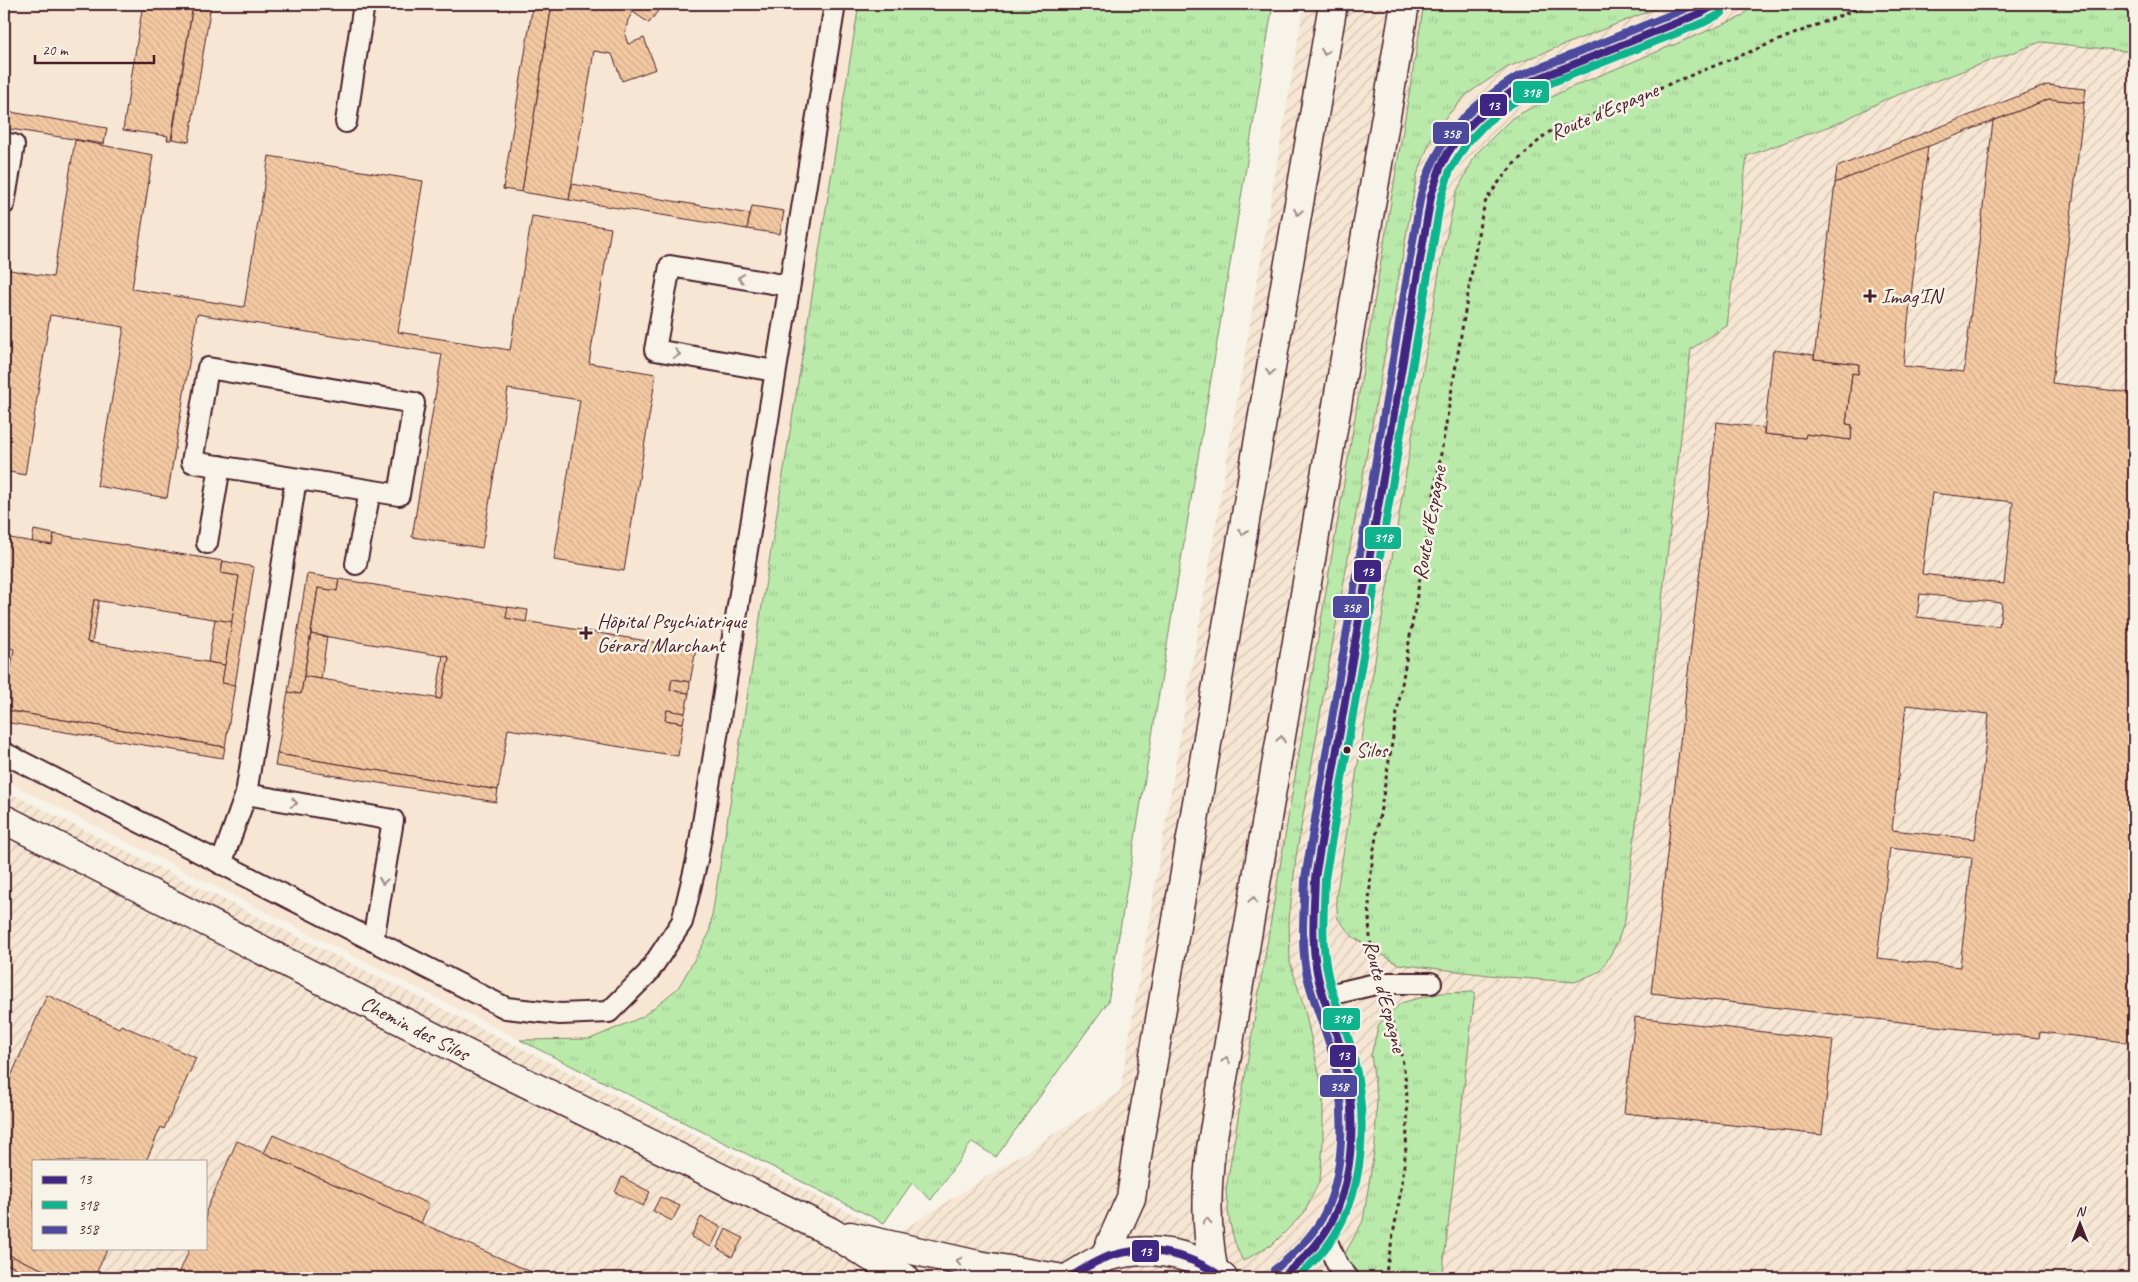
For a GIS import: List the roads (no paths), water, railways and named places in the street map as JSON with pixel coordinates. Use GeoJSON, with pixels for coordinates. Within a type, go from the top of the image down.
{"type":"FeatureCollection","features":[{"type":"Feature","properties":{"kind":"main road"},"geometry":{"type":"LineString","coordinates":[[1104,1258],[1131,1198],[1141,1128],[1333,4]]}},
{"type":"Feature","properties":{"kind":"main road"},"geometry":{"type":"LineString","coordinates":[[1218,1274],[1207,1234],[1206,1208],[1211,1149],[1405,4]]}},
{"type":"Feature","properties":{"kind":"main road","name":"Chemin des Silos"},"geometry":{"type":"LineString","coordinates":[[4,819],[486,1064],[829,1231],[904,1278]]}},
{"type":"Feature","properties":{"kind":"main road","name":"Chemin des Silos"},"geometry":{"type":"LineString","coordinates":[[829,1231],[978,1265],[1058,1278]]}},
{"type":"Feature","properties":{"kind":"main road"},"geometry":{"type":"LineString","coordinates":[[1068,1278],[1104,1258],[1141,1250],[1178,1254],[1218,1274]]}},
{"type":"Feature","properties":{"kind":"lane"},"geometry":{"type":"LineString","coordinates":[[346,122],[364,4]]}},
{"type":"Feature","properties":{"kind":"lane"},"geometry":{"type":"LineString","coordinates":[[4,754],[506,1008],[560,1014],[609,1012],[648,973],[682,922],[697,860],[835,4]]}},
{"type":"Feature","properties":{"kind":"lane"},"geometry":{"type":"LineString","coordinates":[[1280,1278],[1305,1256],[1324,1233],[1333,1217],[1346,1171],[1351,1127],[1348,1082],[1345,1065],[1315,962],[1313,932],[1315,878],[1430,206],[1441,166],[1459,137],[1479,116],[1522,85],[1700,13],[1717,4]]}},
{"type":"Feature","properties":{"kind":"lane"},"geometry":{"type":"LineString","coordinates":[[4,143],[14,145],[4,204]]}},
{"type":"Feature","properties":{"kind":"lane"},"geometry":{"type":"LineString","coordinates":[[775,371],[656,350],[670,266],[789,286]]}},
{"type":"Feature","properties":{"kind":"lane"},"geometry":{"type":"LineString","coordinates":[[208,368],[414,403],[399,495],[220,466],[192,462],[208,368]]}},
{"type":"Feature","properties":{"kind":"lane"},"geometry":{"type":"LineString","coordinates":[[207,543],[220,466]]}},
{"type":"Feature","properties":{"kind":"lane"},"geometry":{"type":"LineString","coordinates":[[221,864],[246,794],[296,479]]}},
{"type":"Feature","properties":{"kind":"lane"},"geometry":{"type":"LineString","coordinates":[[356,564],[370,491]]}},
{"type":"Feature","properties":{"kind":"lane"},"geometry":{"type":"LineString","coordinates":[[246,794],[393,820],[373,941]]}},
{"type":"Feature","properties":{"kind":"lane"},"geometry":{"type":"LineString","coordinates":[[1324,996],[1380,983],[1431,983]]}},
{"type":"Feature","properties":{"kind":"lane"},"geometry":{"type":"LineString","coordinates":[[1324,1233],[1338,1266],[1348,1278]]}},
{"type":"Feature","properties":{"kind":"place","name":"Imag'IN"},"geometry":{"type":"Point","coordinates":[1870,296]}},
{"type":"Feature","properties":{"kind":"place","name":"Hôpital Psychiatrique Gérard Marchant"},"geometry":{"type":"Point","coordinates":[586,633]}},
{"type":"Feature","properties":{"kind":"place","name":"Silos"},"geometry":{"type":"Point","coordinates":[1347,750]}}]}
